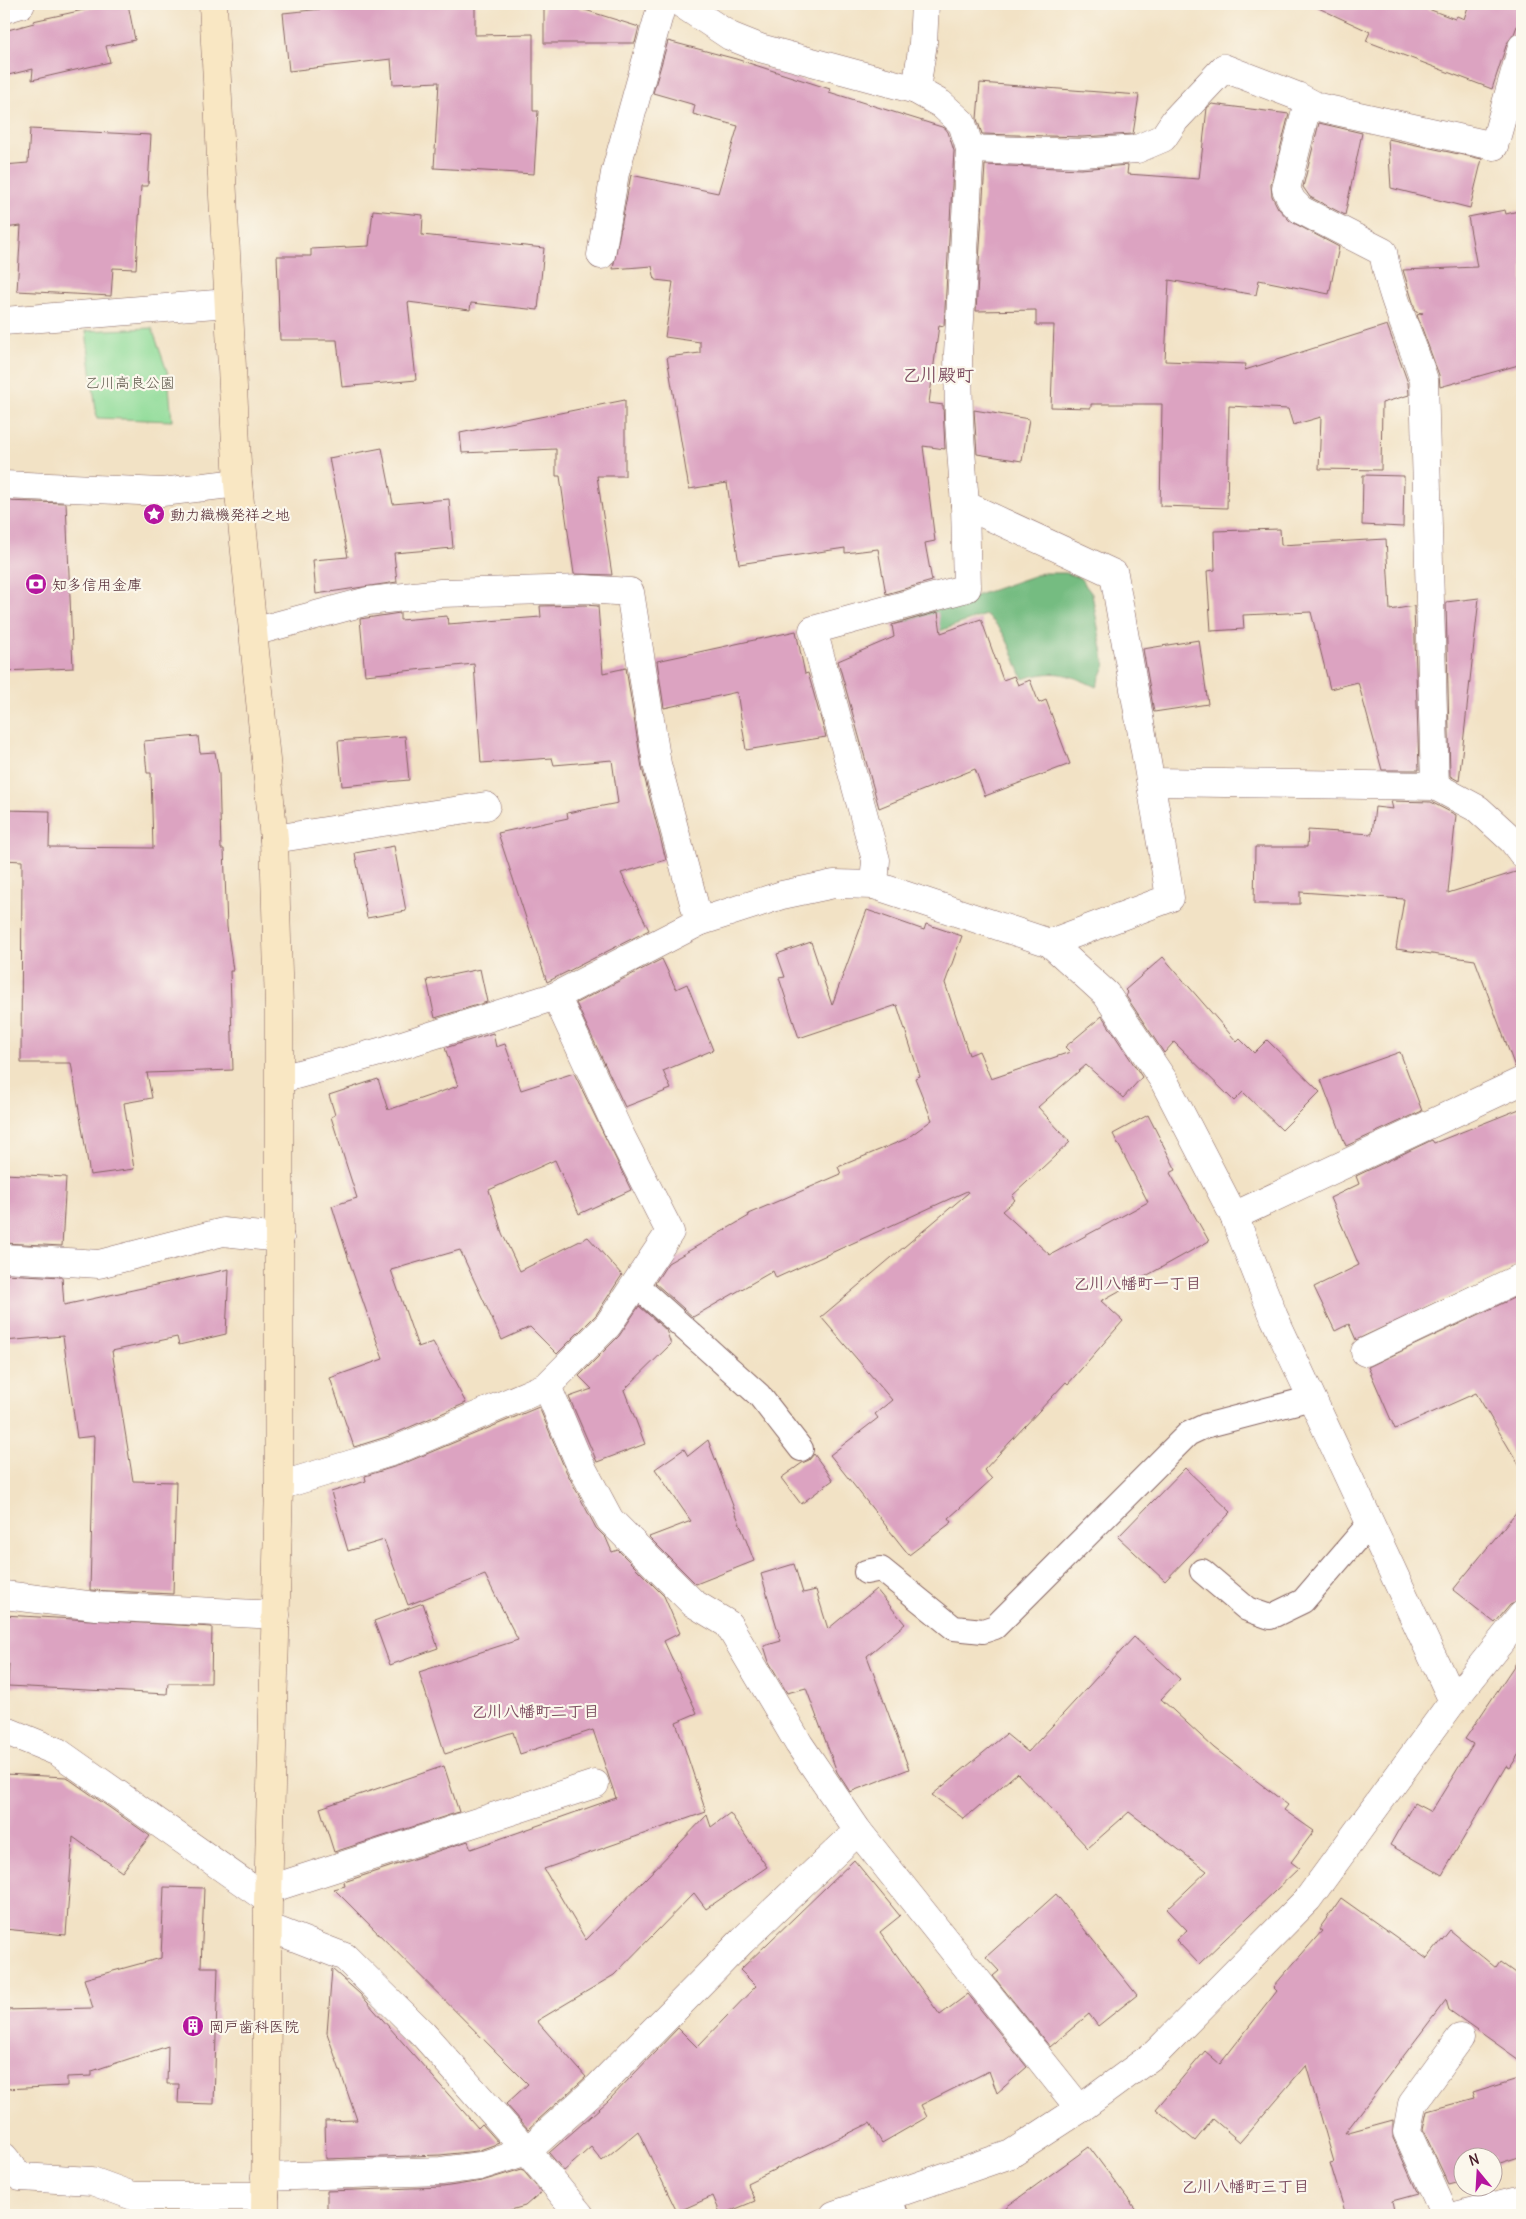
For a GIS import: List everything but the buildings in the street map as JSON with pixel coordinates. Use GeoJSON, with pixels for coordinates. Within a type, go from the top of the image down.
{"type":"FeatureCollection","features":[{"type":"Feature","properties":{"kind":"street"},"geometry":{"type":"LineString","coordinates":[[4,9],[20,4]]}},
{"type":"Feature","properties":{"kind":"street"},"geometry":{"type":"LineString","coordinates":[[213,4],[238,483],[274,839],[281,1079],[279,1486],[269,1905],[265,2196]]}},
{"type":"Feature","properties":{"kind":"street"},"geometry":{"type":"LineString","coordinates":[[601,255],[615,173],[662,4]]}},
{"type":"Feature","properties":{"kind":"street"},"geometry":{"type":"LineString","coordinates":[[682,4],[730,36],[760,48],[916,90],[941,104],[962,123],[970,149],[958,353],[959,422],[965,505],[967,588],[812,630],[876,860],[874,885]]}},
{"type":"Feature","properties":{"kind":"street"},"geometry":{"type":"LineString","coordinates":[[916,90],[924,43],[925,4]]}},
{"type":"Feature","properties":{"kind":"street"},"geometry":{"type":"LineString","coordinates":[[970,149],[1082,154],[1137,149],[1163,138],[1175,120],[1224,68],[1318,107],[1494,146],[1522,47]]}},
{"type":"Feature","properties":{"kind":"street"},"geometry":{"type":"LineString","coordinates":[[1308,102],[1286,189],[1292,201],[1301,210],[1383,252],[1393,300],[1409,333],[1424,380],[1435,786]]}},
{"type":"Feature","properties":{"kind":"street"},"geometry":{"type":"LineString","coordinates":[[4,321],[228,303]]}},
{"type":"Feature","properties":{"kind":"street"},"geometry":{"type":"LineString","coordinates":[[4,485],[162,492],[238,483]]}},
{"type":"Feature","properties":{"kind":"street"},"geometry":{"type":"LineString","coordinates":[[965,505],[1114,574],[1144,750],[1152,782],[1170,898],[1050,943]]}},
{"type":"Feature","properties":{"kind":"street"},"geometry":{"type":"LineString","coordinates":[[253,632],[368,601],[441,593],[585,589],[630,592],[657,764],[698,922]]}},
{"type":"Feature","properties":{"kind":"street"},"geometry":{"type":"LineString","coordinates":[[1152,782],[1435,786],[1478,809],[1522,853]]}},
{"type":"Feature","properties":{"kind":"street"},"geometry":{"type":"LineString","coordinates":[[274,839],[486,806]]}},
{"type":"Feature","properties":{"kind":"street"},"geometry":{"type":"LineString","coordinates":[[281,1079],[383,1051],[556,996],[698,922],[799,891],[834,884],[874,885],[1050,943],[1106,994],[1164,1081],[1234,1216],[1274,1318],[1453,1701]]}},
{"type":"Feature","properties":{"kind":"street"},"geometry":{"type":"LineString","coordinates":[[279,1486],[394,1451],[548,1386],[608,1325],[670,1232],[620,1134],[556,996]]}},
{"type":"Feature","properties":{"kind":"street"},"geometry":{"type":"LineString","coordinates":[[1234,1216],[1522,1081]]}},
{"type":"Feature","properties":{"kind":"street"},"geometry":{"type":"LineString","coordinates":[[4,1258],[99,1264],[223,1232],[280,1238]]}},
{"type":"Feature","properties":{"kind":"street"},"geometry":{"type":"LineString","coordinates":[[1365,1352],[1522,1277]]}},
{"type":"Feature","properties":{"kind":"street"},"geometry":{"type":"LineString","coordinates":[[548,1386],[579,1462],[610,1520],[693,1603],[728,1624],[799,1744],[858,1831],[1080,2109]]}},
{"type":"Feature","properties":{"kind":"street"},"geometry":{"type":"LineString","coordinates":[[4,1595],[96,1606],[276,1615]]}},
{"type":"Feature","properties":{"kind":"street"},"geometry":{"type":"LineString","coordinates":[[834,2215],[893,2206],[1011,2154],[1080,2109],[1156,2053],[1308,1899],[1453,1701],[1522,1616]]}},
{"type":"Feature","properties":{"kind":"street"},"geometry":{"type":"LineString","coordinates":[[4,1730],[58,1752],[269,1905],[345,1957],[423,2034],[527,2151],[580,2215]]}},
{"type":"Feature","properties":{"kind":"street"},"geometry":{"type":"LineString","coordinates":[[269,1905],[595,1784]]}},
{"type":"Feature","properties":{"kind":"street"},"geometry":{"type":"LineString","coordinates":[[4,2157],[20,2177],[92,2181],[133,2196],[265,2196],[480,2166],[527,2151],[597,2088],[743,1940],[858,1831]]}},
{"type":"Feature","properties":{"kind":"street"},"geometry":{"type":"LineString","coordinates":[[1445,2215],[1407,2132],[1412,2104],[1460,2038]]}},
{"type":"Feature","properties":{"kind":"street"},"geometry":{"type":"LineString","coordinates":[[1459,2215],[1522,2199]]}},
{"type":"Feature","properties":{"kind":"lane"},"geometry":{"type":"LineString","coordinates":[[635,1284],[759,1395],[801,1449]]}},
{"type":"Feature","properties":{"kind":"lane"},"geometry":{"type":"LineString","coordinates":[[866,1572],[881,1569],[954,1628],[983,1631],[995,1627],[1188,1434],[1205,1426],[1312,1398]]}},
{"type":"Feature","properties":{"kind":"lane"},"geometry":{"type":"LineString","coordinates":[[1202,1571],[1247,1609],[1270,1617],[1303,1601],[1370,1523]]}},
{"type":"Feature","properties":{"kind":"green space","name":"乙川高良公園"},"geometry":{"type":"Polygon","coordinates":[[[152,328],[168,374],[172,421],[97,418],[86,331],[152,328]]]}},
{"type":"Feature","properties":{"kind":"green space"},"geometry":{"type":"Polygon","coordinates":[[[1042,573],[1066,573],[1080,578],[1092,594],[1105,666],[1096,687],[1077,678],[1052,673],[1023,679],[1004,635],[993,621],[985,615],[911,641],[903,621],[1042,573]]]}},
{"type":"Feature","properties":{"kind":"place","name":"動力織機発祥之地"},"geometry":{"type":"Point","coordinates":[154,514]}},
{"type":"Feature","properties":{"kind":"place","name":"知多信用金庫"},"geometry":{"type":"Point","coordinates":[36,584]}},
{"type":"Feature","properties":{"kind":"place","name":"岡戸歯科医院"},"geometry":{"type":"Point","coordinates":[193,2026]}},
{"type":"Feature","properties":{"kind":"district","name":"乙川殿町"},"geometry":{"type":"Point","coordinates":[938,374]}},
{"type":"Feature","properties":{"kind":"district","name":"乙川八幡町一丁目"},"geometry":{"type":"Point","coordinates":[1137,1283]}},
{"type":"Feature","properties":{"kind":"district","name":"乙川八幡町二丁目"},"geometry":{"type":"Point","coordinates":[535,1711]}},
{"type":"Feature","properties":{"kind":"district","name":"乙川八幡町三丁目"},"geometry":{"type":"Point","coordinates":[1245,2186]}}]}
